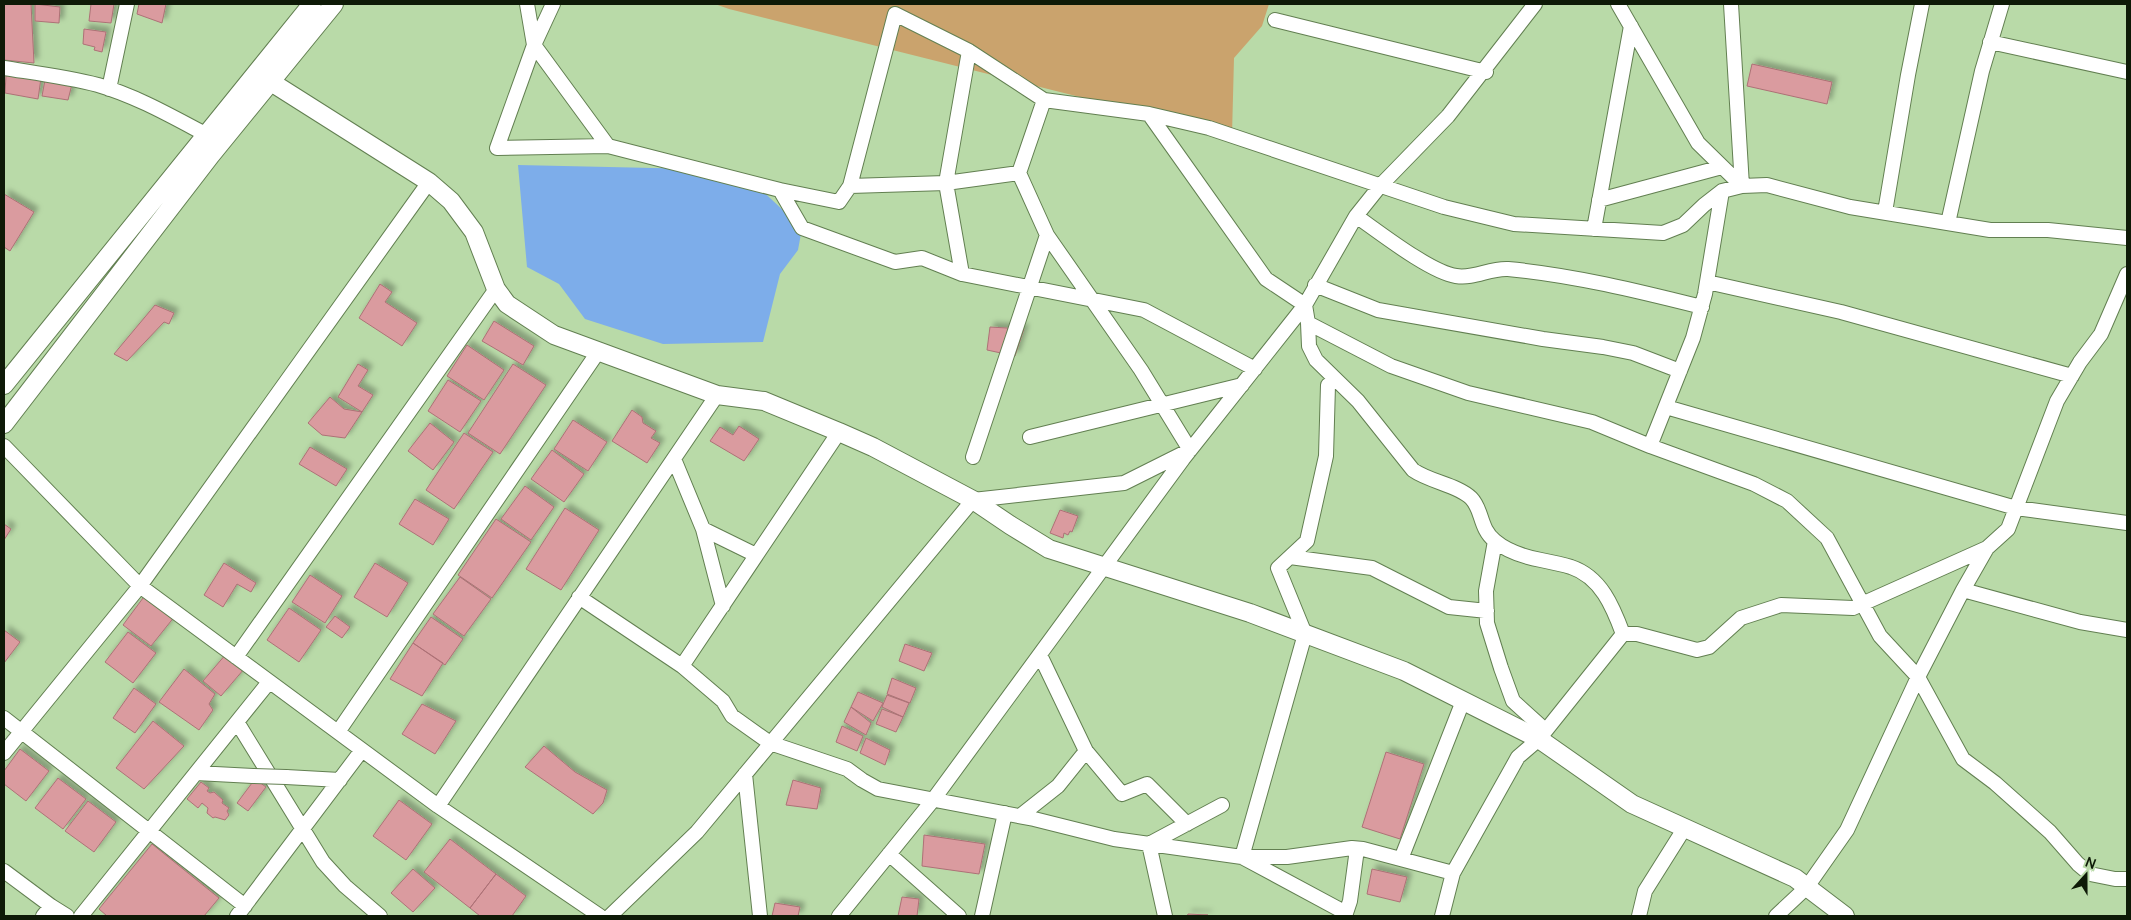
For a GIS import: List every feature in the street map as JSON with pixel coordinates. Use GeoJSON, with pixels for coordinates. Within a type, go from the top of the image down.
{"type":"FeatureCollection","features":[{"type":"Feature","properties":{"kind":"street"},"geometry":{"type":"LineString","coordinates":[[109,90],[127,4]]}},
{"type":"Feature","properties":{"kind":"street"},"geometry":{"type":"LineString","coordinates":[[4,385],[312,4]]}},
{"type":"Feature","properties":{"kind":"street"},"geometry":{"type":"LineString","coordinates":[[4,424],[211,156],[334,4]]}},
{"type":"Feature","properties":{"kind":"street"},"geometry":{"type":"LineString","coordinates":[[527,4],[534,45],[608,146]]}},
{"type":"Feature","properties":{"kind":"street"},"geometry":{"type":"LineString","coordinates":[[552,4],[534,45],[497,148],[608,146],[780,190],[839,202],[850,186],[895,14],[968,51],[1044,100],[1149,114],[1209,128],[1444,207],[1514,224],[1663,233],[1683,225],[1722,191],[1742,186],[1767,184],[1850,206],[1990,230],[2048,230],[2127,238]]}},
{"type":"Feature","properties":{"kind":"street"},"geometry":{"type":"LineString","coordinates":[[839,916],[933,800],[1190,450],[1305,305],[1356,216],[1380,186],[1448,116],[1535,4]]}},
{"type":"Feature","properties":{"kind":"street"},"geometry":{"type":"LineString","coordinates":[[1618,4],[1698,143],[1742,186]]}},
{"type":"Feature","properties":{"kind":"street"},"geometry":{"type":"LineString","coordinates":[[1732,4],[1742,186]]}},
{"type":"Feature","properties":{"kind":"street"},"geometry":{"type":"LineString","coordinates":[[1885,212],[1922,4]]}},
{"type":"Feature","properties":{"kind":"street"},"geometry":{"type":"LineString","coordinates":[[1948,223],[1982,71],[2002,4]]}},
{"type":"Feature","properties":{"kind":"street"},"geometry":{"type":"LineString","coordinates":[[1275,20],[1484,71]]}},
{"type":"Feature","properties":{"kind":"street"},"geometry":{"type":"LineString","coordinates":[[1594,229],[1631,26]]}},
{"type":"Feature","properties":{"kind":"street"},"geometry":{"type":"LineString","coordinates":[[1990,42],[2127,72]]}},
{"type":"Feature","properties":{"kind":"street"},"geometry":{"type":"LineString","coordinates":[[962,274],[946,183],[968,51]]}},
{"type":"Feature","properties":{"kind":"street"},"geometry":{"type":"LineString","coordinates":[[4,68],[74,79],[109,90],[151,106],[205,134]]}},
{"type":"Feature","properties":{"kind":"street"},"geometry":{"type":"LineString","coordinates":[[271,82],[429,182],[451,201],[474,232],[496,289],[507,304],[554,335],[718,395],[764,401],[872,447],[973,500],[1049,549],[1250,613],[1404,671],[1463,701],[1542,735]]}},
{"type":"Feature","properties":{"kind":"street"},"geometry":{"type":"LineString","coordinates":[[1044,100],[1019,173],[1047,235],[1162,404],[1190,450]]}},
{"type":"Feature","properties":{"kind":"street"},"geometry":{"type":"LineString","coordinates":[[1149,114],[1266,279],[1305,305],[1309,346],[1316,360],[1358,401],[1413,470],[1422,476],[1470,497],[1476,504],[1483,528],[1495,541],[1526,557],[1572,567],[1586,575],[1604,592],[1616,615],[1622,634]]}},
{"type":"Feature","properties":{"kind":"street"},"geometry":{"type":"LineString","coordinates":[[1599,200],[1722,167]]}},
{"type":"Feature","properties":{"kind":"street"},"geometry":{"type":"LineString","coordinates":[[850,186],[946,183],[1019,173]]}},
{"type":"Feature","properties":{"kind":"street"},"geometry":{"type":"LineString","coordinates":[[4,753],[140,586],[429,182]]}},
{"type":"Feature","properties":{"kind":"street"},"geometry":{"type":"LineString","coordinates":[[780,190],[802,228],[895,262],[922,258],[962,274],[1144,310],[1255,369]]}},
{"type":"Feature","properties":{"kind":"street"},"geometry":{"type":"LineString","coordinates":[[1650,446],[1693,338],[1707,282],[1722,191]]}},
{"type":"Feature","properties":{"kind":"street"},"geometry":{"type":"LineString","coordinates":[[1356,216],[1432,266],[1456,276],[1478,275],[1496,268],[1520,270],[1634,290],[1702,306]]}},
{"type":"Feature","properties":{"kind":"street"},"geometry":{"type":"LineString","coordinates":[[130,228],[146,241]]}},
{"type":"Feature","properties":{"kind":"street"},"geometry":{"type":"LineString","coordinates":[[973,457],[1047,235]]}},
{"type":"Feature","properties":{"kind":"street"},"geometry":{"type":"LineString","coordinates":[[1622,634],[1637,634],[1697,650],[1709,647],[1742,618],[1781,605],[1853,608],[1987,548],[2008,529],[2057,401],[2101,334],[2127,274]]}},
{"type":"Feature","properties":{"kind":"street"},"geometry":{"type":"LineString","coordinates":[[1707,282],[1841,312],[2072,376]]}},
{"type":"Feature","properties":{"kind":"street"},"geometry":{"type":"LineString","coordinates":[[1315,285],[1378,310],[1633,353],[1680,371]]}},
{"type":"Feature","properties":{"kind":"street"},"geometry":{"type":"LineString","coordinates":[[236,657],[496,289]]}},
{"type":"Feature","properties":{"kind":"street"},"geometry":{"type":"LineString","coordinates":[[1308,323],[1391,366],[1468,393],[1592,422],[1650,446],[1754,484],[1787,501],[1826,538],[1880,636],[1918,677],[1962,759],[1995,783],[2050,832],[2078,864],[2090,874],[2114,879],[2127,879]]}},
{"type":"Feature","properties":{"kind":"street"},"geometry":{"type":"LineString","coordinates":[[338,732],[598,352]]}},
{"type":"Feature","properties":{"kind":"street"},"geometry":{"type":"LineString","coordinates":[[1030,436],[1242,385]]}},
{"type":"Feature","properties":{"kind":"street"},"geometry":{"type":"LineString","coordinates":[[1242,857],[1305,634],[1278,568],[1307,541],[1326,456],[1328,385]]}},
{"type":"Feature","properties":{"kind":"street"},"geometry":{"type":"LineString","coordinates":[[438,806],[718,395]]}},
{"type":"Feature","properties":{"kind":"street"},"geometry":{"type":"LineString","coordinates":[[1666,407],[2016,508],[2127,523]]}},
{"type":"Feature","properties":{"kind":"street"},"geometry":{"type":"LineString","coordinates":[[682,666],[839,432]]}},
{"type":"Feature","properties":{"kind":"street"},"geometry":{"type":"LineString","coordinates":[[4,446],[140,586],[438,806],[600,916]]}},
{"type":"Feature","properties":{"kind":"street"},"geometry":{"type":"LineString","coordinates":[[610,916],[697,832],[973,500],[1124,483],[1190,450]]}},
{"type":"Feature","properties":{"kind":"street"},"geometry":{"type":"LineString","coordinates":[[674,459],[703,528],[722,606]]}},
{"type":"Feature","properties":{"kind":"street"},"geometry":{"type":"LineString","coordinates":[[703,528],[756,555]]}},
{"type":"Feature","properties":{"kind":"street"},"geometry":{"type":"LineString","coordinates":[[1495,541],[1486,591],[1487,622],[1513,700],[1542,735],[1632,804],[1795,878],[1845,916]]}},
{"type":"Feature","properties":{"kind":"street"},"geometry":{"type":"LineString","coordinates":[[1776,916],[1807,887],[1847,830],[1918,677],[1987,548]]}},
{"type":"Feature","properties":{"kind":"street"},"geometry":{"type":"LineString","coordinates":[[1290,556],[1372,568],[1449,607],[1487,611]]}},
{"type":"Feature","properties":{"kind":"street"},"geometry":{"type":"LineString","coordinates":[[1963,590],[2080,622],[2127,630]]}},
{"type":"Feature","properties":{"kind":"street"},"geometry":{"type":"LineString","coordinates":[[579,597],[682,666],[723,701],[732,716],[770,743],[847,769],[878,789],[1020,816],[1114,839],[1242,857],[1287,857],[1357,849],[1454,873]]}},
{"type":"Feature","properties":{"kind":"street"},"geometry":{"type":"LineString","coordinates":[[1442,916],[1454,873],[1518,757],[1542,735],[1622,634]]}},
{"type":"Feature","properties":{"kind":"street"},"geometry":{"type":"LineString","coordinates":[[1040,655],[1086,751],[1122,794],[1147,784],[1187,824]]}},
{"type":"Feature","properties":{"kind":"street"},"geometry":{"type":"LineString","coordinates":[[81,916],[269,682]]}},
{"type":"Feature","properties":{"kind":"street"},"geometry":{"type":"LineString","coordinates":[[1401,859],[1463,701]]}},
{"type":"Feature","properties":{"kind":"street"},"geometry":{"type":"LineString","coordinates":[[4,718],[149,832],[241,911],[362,750]]}},
{"type":"Feature","properties":{"kind":"street"},"geometry":{"type":"LineString","coordinates":[[237,722],[323,862],[345,886],[380,916]]}},
{"type":"Feature","properties":{"kind":"street"},"geometry":{"type":"LineString","coordinates":[[1020,816],[1058,786],[1086,751]]}},
{"type":"Feature","properties":{"kind":"street"},"geometry":{"type":"LineString","coordinates":[[196,773],[340,780]]}},
{"type":"Feature","properties":{"kind":"street"},"geometry":{"type":"LineString","coordinates":[[745,774],[760,916]]}},
{"type":"Feature","properties":{"kind":"street"},"geometry":{"type":"LineString","coordinates":[[1150,844],[1222,806]]}},
{"type":"Feature","properties":{"kind":"street"},"geometry":{"type":"LineString","coordinates":[[982,916],[1005,813]]}},
{"type":"Feature","properties":{"kind":"street"},"geometry":{"type":"LineString","coordinates":[[1639,916],[1645,891],[1684,829]]}},
{"type":"Feature","properties":{"kind":"street"},"geometry":{"type":"LineString","coordinates":[[1150,844],[1165,916]]}},
{"type":"Feature","properties":{"kind":"street"},"geometry":{"type":"LineString","coordinates":[[1242,857],[1346,915],[1357,849]]}},
{"type":"Feature","properties":{"kind":"street"},"geometry":{"type":"LineString","coordinates":[[889,854],[959,916]]}},
{"type":"Feature","properties":{"kind":"street"},"geometry":{"type":"LineString","coordinates":[[4,871],[47,911],[67,916]]}},
{"type":"Feature","properties":{"kind":"shaded area"},"geometry":{"type":"Polygon","coordinates":[[[715,4],[1269,4],[1262,26],[1234,58],[1232,135],[715,4]]]}},
{"type":"Feature","properties":{"kind":"water"},"geometry":{"type":"Polygon","coordinates":[[[518,165],[699,169],[754,183],[802,228],[798,250],[780,274],[763,342],[663,344],[585,319],[559,284],[527,267],[518,165]]]}},
{"type":"Feature","properties":{"kind":"building"},"geometry":{"type":"Polygon","coordinates":[[[4,4],[31,4],[34,63],[4,60],[4,4]]]}},
{"type":"Feature","properties":{"kind":"building"},"geometry":{"type":"Polygon","coordinates":[[[35,4],[60,7],[59,23],[35,21],[35,4]]]}},
{"type":"Feature","properties":{"kind":"building"},"geometry":{"type":"Polygon","coordinates":[[[91,4],[114,4],[111,23],[89,21],[91,4]]]}},
{"type":"Feature","properties":{"kind":"building"},"geometry":{"type":"Polygon","coordinates":[[[139,4],[166,4],[162,23],[137,14],[139,4]]]}},
{"type":"Feature","properties":{"kind":"building"},"geometry":{"type":"Polygon","coordinates":[[[84,29],[106,32],[102,52],[94,50],[95,47],[83,44],[84,29]]]}},
{"type":"Feature","properties":{"kind":"building"},"geometry":{"type":"Polygon","coordinates":[[[1752,64],[1832,82],[1827,104],[1747,86],[1752,64]]]}},
{"type":"Feature","properties":{"kind":"building"},"geometry":{"type":"Polygon","coordinates":[[[6,75],[41,78],[38,99],[5,93],[6,75]]]}},
{"type":"Feature","properties":{"kind":"building"},"geometry":{"type":"Polygon","coordinates":[[[45,80],[72,84],[68,100],[42,96],[45,80]]]}},
{"type":"Feature","properties":{"kind":"building"},"geometry":{"type":"Polygon","coordinates":[[[4,194],[34,212],[10,251],[4,247],[4,194]]]}},
{"type":"Feature","properties":{"kind":"building"},"geometry":{"type":"Polygon","coordinates":[[[380,284],[392,292],[385,302],[417,323],[402,346],[359,318],[380,284]]]}},
{"type":"Feature","properties":{"kind":"building"},"geometry":{"type":"Polygon","coordinates":[[[155,305],[174,313],[169,324],[164,322],[127,361],[114,354],[155,305]]]}},
{"type":"Feature","properties":{"kind":"building"},"geometry":{"type":"Polygon","coordinates":[[[494,321],[534,346],[523,365],[482,341],[494,321]]]}},
{"type":"Feature","properties":{"kind":"building"},"geometry":{"type":"Polygon","coordinates":[[[990,327],[1024,329],[1015,356],[987,350],[990,327]]]}},
{"type":"Feature","properties":{"kind":"building"},"geometry":{"type":"Polygon","coordinates":[[[467,345],[504,370],[484,400],[447,376],[467,345]]]}},
{"type":"Feature","properties":{"kind":"building"},"geometry":{"type":"Polygon","coordinates":[[[358,364],[368,370],[358,386],[373,395],[362,412],[338,397],[358,364]]]}},
{"type":"Feature","properties":{"kind":"building"},"geometry":{"type":"Polygon","coordinates":[[[513,364],[546,385],[500,454],[468,433],[513,364]]]}},
{"type":"Feature","properties":{"kind":"building"},"geometry":{"type":"Polygon","coordinates":[[[448,380],[481,401],[460,432],[428,411],[448,380]]]}},
{"type":"Feature","properties":{"kind":"building"},"geometry":{"type":"Polygon","coordinates":[[[330,397],[344,409],[362,412],[345,438],[322,435],[308,423],[330,397]]]}},
{"type":"Feature","properties":{"kind":"building"},"geometry":{"type":"Polygon","coordinates":[[[632,410],[642,417],[643,423],[656,431],[651,438],[660,443],[647,463],[612,441],[632,410]]]}},
{"type":"Feature","properties":{"kind":"building"},"geometry":{"type":"Polygon","coordinates":[[[573,420],[607,442],[588,471],[554,449],[573,420]]]}},
{"type":"Feature","properties":{"kind":"building"},"geometry":{"type":"Polygon","coordinates":[[[430,423],[454,442],[433,470],[408,451],[430,423]]]}},
{"type":"Feature","properties":{"kind":"building"},"geometry":{"type":"Polygon","coordinates":[[[739,426],[759,439],[744,461],[710,441],[720,427],[733,435],[739,426]]]}},
{"type":"Feature","properties":{"kind":"building"},"geometry":{"type":"Polygon","coordinates":[[[464,433],[493,452],[454,509],[426,490],[464,433]]]}},
{"type":"Feature","properties":{"kind":"building"},"geometry":{"type":"Polygon","coordinates":[[[310,447],[347,469],[336,486],[299,464],[310,447]]]}},
{"type":"Feature","properties":{"kind":"building"},"geometry":{"type":"Polygon","coordinates":[[[552,450],[584,474],[564,502],[531,479],[552,450]]]}},
{"type":"Feature","properties":{"kind":"building"},"geometry":{"type":"Polygon","coordinates":[[[525,486],[554,507],[531,540],[501,519],[525,486]]]}},
{"type":"Feature","properties":{"kind":"building"},"geometry":{"type":"Polygon","coordinates":[[[415,499],[449,519],[433,545],[399,524],[415,499]]]}},
{"type":"Feature","properties":{"kind":"building"},"geometry":{"type":"Polygon","coordinates":[[[565,508],[599,530],[561,590],[526,569],[565,508]]]}},
{"type":"Feature","properties":{"kind":"building"},"geometry":{"type":"Polygon","coordinates":[[[1060,510],[1078,516],[1072,532],[1070,531],[1068,535],[1064,533],[1063,538],[1050,533],[1060,510]]]}},
{"type":"Feature","properties":{"kind":"building"},"geometry":{"type":"Polygon","coordinates":[[[496,519],[531,542],[492,598],[458,575],[496,519]]]}},
{"type":"Feature","properties":{"kind":"building"},"geometry":{"type":"Polygon","coordinates":[[[4,524],[11,529],[4,540],[4,524]]]}},
{"type":"Feature","properties":{"kind":"building"},"geometry":{"type":"Polygon","coordinates":[[[224,563],[256,583],[251,592],[237,584],[223,607],[204,595],[224,563]]]}},
{"type":"Feature","properties":{"kind":"building"},"geometry":{"type":"Polygon","coordinates":[[[375,563],[408,583],[387,617],[354,597],[375,563]]]}},
{"type":"Feature","properties":{"kind":"building"},"geometry":{"type":"Polygon","coordinates":[[[310,575],[342,596],[325,623],[292,602],[310,575]]]}},
{"type":"Feature","properties":{"kind":"building"},"geometry":{"type":"Polygon","coordinates":[[[460,577],[491,599],[464,636],[433,614],[460,577]]]}},
{"type":"Feature","properties":{"kind":"building"},"geometry":{"type":"Polygon","coordinates":[[[146,594],[175,616],[151,646],[123,625],[146,594]]]}},
{"type":"Feature","properties":{"kind":"building"},"geometry":{"type":"Polygon","coordinates":[[[289,608],[321,630],[299,662],[267,640],[289,608]]]}},
{"type":"Feature","properties":{"kind":"building"},"geometry":{"type":"Polygon","coordinates":[[[335,616],[350,627],[342,638],[326,627],[335,616]]]}},
{"type":"Feature","properties":{"kind":"building"},"geometry":{"type":"Polygon","coordinates":[[[431,617],[463,639],[445,665],[413,643],[431,617]]]}},
{"type":"Feature","properties":{"kind":"building"},"geometry":{"type":"Polygon","coordinates":[[[4,630],[20,642],[4,663],[4,630]]]}},
{"type":"Feature","properties":{"kind":"building"},"geometry":{"type":"Polygon","coordinates":[[[128,632],[156,653],[133,683],[105,662],[128,632]]]}},
{"type":"Feature","properties":{"kind":"building"},"geometry":{"type":"Polygon","coordinates":[[[413,643],[443,663],[422,696],[390,679],[413,643]]]}},
{"type":"Feature","properties":{"kind":"building"},"geometry":{"type":"Polygon","coordinates":[[[905,644],[932,653],[924,671],[899,661],[905,644]]]}},
{"type":"Feature","properties":{"kind":"building"},"geometry":{"type":"Polygon","coordinates":[[[226,654],[244,669],[221,696],[203,681],[226,654]]]}},
{"type":"Feature","properties":{"kind":"building"},"geometry":{"type":"Polygon","coordinates":[[[184,669],[215,694],[209,704],[213,710],[199,730],[159,702],[184,669]]]}},
{"type":"Feature","properties":{"kind":"building"},"geometry":{"type":"Polygon","coordinates":[[[892,678],[916,688],[910,703],[887,694],[892,678]]]}},
{"type":"Feature","properties":{"kind":"building"},"geometry":{"type":"Polygon","coordinates":[[[134,688],[156,704],[135,733],[113,718],[134,688]]]}},
{"type":"Feature","properties":{"kind":"building"},"geometry":{"type":"Polygon","coordinates":[[[858,692],[883,703],[873,721],[851,707],[858,692]]]}},
{"type":"Feature","properties":{"kind":"building"},"geometry":{"type":"Polygon","coordinates":[[[887,695],[909,703],[903,717],[882,707],[887,695]]]}},
{"type":"Feature","properties":{"kind":"building"},"geometry":{"type":"Polygon","coordinates":[[[422,704],[456,721],[435,754],[402,734],[422,704]]]}},
{"type":"Feature","properties":{"kind":"building"},"geometry":{"type":"Polygon","coordinates":[[[851,707],[871,723],[866,735],[844,722],[851,707]]]}},
{"type":"Feature","properties":{"kind":"building"},"geometry":{"type":"Polygon","coordinates":[[[882,709],[903,717],[896,732],[876,724],[882,709]]]}},
{"type":"Feature","properties":{"kind":"building"},"geometry":{"type":"Polygon","coordinates":[[[153,721],[184,746],[144,789],[116,768],[153,721]]]}},
{"type":"Feature","properties":{"kind":"building"},"geometry":{"type":"Polygon","coordinates":[[[842,726],[863,736],[857,751],[836,742],[842,726]]]}},
{"type":"Feature","properties":{"kind":"building"},"geometry":{"type":"Polygon","coordinates":[[[866,738],[890,750],[885,765],[860,753],[866,738]]]}},
{"type":"Feature","properties":{"kind":"building"},"geometry":{"type":"Polygon","coordinates":[[[544,746],[575,772],[607,790],[603,803],[593,814],[525,767],[544,746]]]}},
{"type":"Feature","properties":{"kind":"building"},"geometry":{"type":"Polygon","coordinates":[[[20,749],[49,771],[26,801],[4,784],[4,771],[20,749]]]}},
{"type":"Feature","properties":{"kind":"building"},"geometry":{"type":"Polygon","coordinates":[[[1386,752],[1424,764],[1400,839],[1362,827],[1386,752]]]}},
{"type":"Feature","properties":{"kind":"building"},"geometry":{"type":"Polygon","coordinates":[[[58,778],[86,799],[63,829],[35,808],[58,778]]]}},
{"type":"Feature","properties":{"kind":"building"},"geometry":{"type":"Polygon","coordinates":[[[255,779],[266,787],[248,811],[237,803],[255,779]]]}},
{"type":"Feature","properties":{"kind":"building"},"geometry":{"type":"Polygon","coordinates":[[[793,780],[821,788],[817,809],[786,805],[793,780]]]}},
{"type":"Feature","properties":{"kind":"building"},"geometry":{"type":"Polygon","coordinates":[[[201,782],[209,788],[207,791],[210,793],[214,792],[223,800],[222,803],[229,808],[227,811],[229,815],[225,820],[213,818],[207,813],[208,808],[202,803],[198,808],[187,799],[201,782]]]}},
{"type":"Feature","properties":{"kind":"building"},"geometry":{"type":"Polygon","coordinates":[[[399,800],[432,824],[406,860],[373,836],[399,800]]]}},
{"type":"Feature","properties":{"kind":"building"},"geometry":{"type":"Polygon","coordinates":[[[88,801],[116,822],[94,852],[65,831],[88,801]]]}},
{"type":"Feature","properties":{"kind":"building"},"geometry":{"type":"Polygon","coordinates":[[[924,835],[985,844],[979,874],[922,866],[924,835]]]}},
{"type":"Feature","properties":{"kind":"building"},"geometry":{"type":"Polygon","coordinates":[[[450,839],[496,874],[470,908],[424,872],[450,839]]]}},
{"type":"Feature","properties":{"kind":"building"},"geometry":{"type":"Polygon","coordinates":[[[152,844],[219,898],[204,916],[107,916],[99,909],[152,844]]]}},
{"type":"Feature","properties":{"kind":"building"},"geometry":{"type":"Polygon","coordinates":[[[413,869],[435,888],[413,912],[391,893],[413,869]]]}},
{"type":"Feature","properties":{"kind":"building"},"geometry":{"type":"Polygon","coordinates":[[[1372,869],[1407,877],[1400,902],[1367,894],[1372,869]]]}},
{"type":"Feature","properties":{"kind":"building"},"geometry":{"type":"Polygon","coordinates":[[[496,874],[526,896],[512,916],[480,916],[470,908],[496,874]]]}},
{"type":"Feature","properties":{"kind":"building"},"geometry":{"type":"Polygon","coordinates":[[[902,897],[919,899],[917,916],[898,916],[902,897]]]}},
{"type":"Feature","properties":{"kind":"building"},"geometry":{"type":"Polygon","coordinates":[[[775,903],[800,907],[798,916],[772,916],[775,903]]]}},
{"type":"Feature","properties":{"kind":"building"},"geometry":{"type":"Polygon","coordinates":[[[1188,914],[1208,915],[1187,916],[1188,914]]]}}]}
